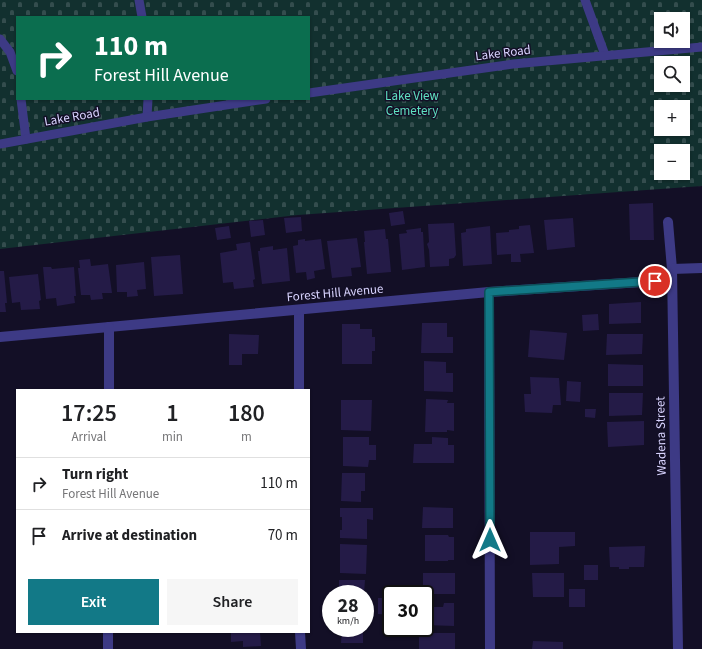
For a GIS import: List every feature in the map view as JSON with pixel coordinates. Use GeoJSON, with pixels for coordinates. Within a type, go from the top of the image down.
{"type":"FeatureCollection","features":[{"type":"Feature","properties":{"kind":"street","name":"Wadena Street"},"geometry":{"type":"LineString","coordinates":[[668,222],[672,269],[678,649]]}},
{"type":"Feature","properties":{"kind":"street"},"geometry":{"type":"LineString","coordinates":[[672,269],[702,268]]}},
{"type":"Feature","properties":{"kind":"street","name":"Forest Hill Avenue"},"geometry":{"type":"LineString","coordinates":[[0,337],[489,292],[672,280]]}},
{"type":"Feature","properties":{"kind":"street"},"geometry":{"type":"LineString","coordinates":[[489,292],[490,649]]}},
{"type":"Feature","properties":{"kind":"street"},"geometry":{"type":"LineString","coordinates":[[299,310],[299,389]]}},
{"type":"Feature","properties":{"kind":"street"},"geometry":{"type":"LineString","coordinates":[[109,327],[109,389]]}},
{"type":"Feature","properties":{"kind":"street"},"geometry":{"type":"LineString","coordinates":[[108,633],[108,649]]}},
{"type":"Feature","properties":{"kind":"street"},"geometry":{"type":"LineString","coordinates":[[300,633],[300,649]]}},
{"type":"Feature","properties":{"kind":"lane"},"geometry":{"type":"LineString","coordinates":[[139,0],[142,16]]}},
{"type":"Feature","properties":{"kind":"lane"},"geometry":{"type":"LineString","coordinates":[[585,0],[605,55]]}},
{"type":"Feature","properties":{"kind":"lane"},"geometry":{"type":"LineString","coordinates":[[0,40],[10,52],[16,69]]}},
{"type":"Feature","properties":{"kind":"lane","name":"Lake Road"},"geometry":{"type":"LineString","coordinates":[[310,93],[513,64],[702,47]]}},
{"type":"Feature","properties":{"kind":"lane"},"geometry":{"type":"LineString","coordinates":[[21,100],[26,138]]}},
{"type":"Feature","properties":{"kind":"lane"},"geometry":{"type":"LineString","coordinates":[[147,117],[148,100]]}},
{"type":"Feature","properties":{"kind":"lane","name":"Lake Road"},"geometry":{"type":"LineString","coordinates":[[0,144],[26,138],[147,117],[259,100]]}},
{"type":"Feature","properties":{"kind":"green space","name":"Lake View Cemetery"},"geometry":{"type":"Polygon","coordinates":[[[0,0],[702,0],[702,186],[298,215],[0,249],[0,0]]]}},
{"type":"Feature","properties":{"kind":"building"},"geometry":{"type":"Polygon","coordinates":[[[653,203],[654,240],[630,240],[629,204],[653,203]]]}},
{"type":"Feature","properties":{"kind":"building"},"geometry":{"type":"Polygon","coordinates":[[[403,211],[405,224],[391,226],[389,213],[403,211]]]}},
{"type":"Feature","properties":{"kind":"building"},"geometry":{"type":"Polygon","coordinates":[[[301,217],[302,231],[286,233],[284,218],[301,217]]]}},
{"type":"Feature","properties":{"kind":"building"},"geometry":{"type":"Polygon","coordinates":[[[573,218],[575,247],[547,250],[544,220],[573,218]]]}},
{"type":"Feature","properties":{"kind":"building"},"geometry":{"type":"Polygon","coordinates":[[[263,220],[265,235],[251,237],[249,221],[263,220]]]}},
{"type":"Feature","properties":{"kind":"building"},"geometry":{"type":"Polygon","coordinates":[[[454,223],[456,255],[454,258],[449,259],[449,266],[430,267],[429,250],[427,244],[429,242],[428,224],[454,223]]]}},
{"type":"Feature","properties":{"kind":"building"},"geometry":{"type":"Polygon","coordinates":[[[530,225],[534,253],[520,254],[521,262],[511,262],[511,254],[497,255],[496,233],[509,232],[509,230],[519,229],[519,226],[530,225]]]}},
{"type":"Feature","properties":{"kind":"building"},"geometry":{"type":"Polygon","coordinates":[[[229,226],[231,238],[217,240],[215,228],[229,226]]]}},
{"type":"Feature","properties":{"kind":"building"},"geometry":{"type":"Polygon","coordinates":[[[490,226],[492,264],[463,266],[461,233],[466,232],[466,229],[490,226]]]}},
{"type":"Feature","properties":{"kind":"building"},"geometry":{"type":"Polygon","coordinates":[[[421,228],[421,232],[423,232],[425,267],[402,270],[399,234],[407,233],[406,230],[421,228]]]}},
{"type":"Feature","properties":{"kind":"building"},"geometry":{"type":"Polygon","coordinates":[[[385,229],[386,239],[388,239],[391,272],[367,274],[364,231],[385,229]]]}},
{"type":"Feature","properties":{"kind":"building"},"geometry":{"type":"Polygon","coordinates":[[[357,238],[361,267],[351,268],[352,276],[332,278],[327,241],[357,238]]]}},
{"type":"Feature","properties":{"kind":"building"},"geometry":{"type":"Polygon","coordinates":[[[305,239],[305,241],[321,239],[325,269],[314,271],[315,278],[307,280],[306,272],[296,273],[293,246],[298,245],[298,240],[305,239]]]}},
{"type":"Feature","properties":{"kind":"building"},"geometry":{"type":"Polygon","coordinates":[[[250,242],[255,279],[253,280],[254,287],[234,289],[233,282],[223,283],[220,253],[237,250],[236,244],[250,242]]]}},
{"type":"Feature","properties":{"kind":"building"},"geometry":{"type":"Polygon","coordinates":[[[273,246],[273,250],[287,248],[290,281],[262,284],[258,251],[260,251],[260,248],[273,246]]]}},
{"type":"Feature","properties":{"kind":"building"},"geometry":{"type":"Polygon","coordinates":[[[180,255],[183,294],[154,296],[151,257],[180,255]]]}},
{"type":"Feature","properties":{"kind":"building"},"geometry":{"type":"Polygon","coordinates":[[[90,259],[91,266],[108,264],[112,293],[102,293],[103,299],[91,300],[90,295],[81,295],[78,268],[80,268],[79,260],[90,259]]]}},
{"type":"Feature","properties":{"kind":"building"},"geometry":{"type":"Polygon","coordinates":[[[144,262],[146,289],[137,290],[138,296],[127,297],[127,292],[117,292],[116,265],[144,262]]]}},
{"type":"Feature","properties":{"kind":"building"},"geometry":{"type":"Polygon","coordinates":[[[43,267],[51,267],[52,269],[74,267],[75,303],[57,306],[56,298],[46,299],[43,267]]]}},
{"type":"Feature","properties":{"kind":"building"},"geometry":{"type":"Polygon","coordinates":[[[0,271],[4,271],[7,303],[5,303],[6,312],[0,312],[0,271]]]}},
{"type":"Feature","properties":{"kind":"building"},"geometry":{"type":"Polygon","coordinates":[[[38,274],[41,300],[39,301],[40,309],[21,310],[20,302],[12,303],[9,277],[38,274]]]}},
{"type":"Feature","properties":{"kind":"building"},"geometry":{"type":"Polygon","coordinates":[[[641,302],[641,323],[609,324],[609,304],[641,302]]]}},
{"type":"Feature","properties":{"kind":"building"},"geometry":{"type":"Polygon","coordinates":[[[598,314],[599,330],[583,331],[582,315],[598,314]]]}},
{"type":"Feature","properties":{"kind":"building"},"geometry":{"type":"Polygon","coordinates":[[[422,323],[447,323],[447,337],[453,337],[453,353],[421,353],[422,323]]]}},
{"type":"Feature","properties":{"kind":"building"},"geometry":{"type":"Polygon","coordinates":[[[342,324],[360,324],[360,329],[372,329],[372,337],[375,337],[375,351],[372,351],[372,364],[342,364],[342,324]]]}},
{"type":"Feature","properties":{"kind":"building"},"geometry":{"type":"Polygon","coordinates":[[[530,330],[567,333],[564,360],[528,357],[530,330]]]}},
{"type":"Feature","properties":{"kind":"building"},"geometry":{"type":"Polygon","coordinates":[[[229,334],[259,335],[258,354],[242,354],[242,365],[229,365],[229,334]]]}},
{"type":"Feature","properties":{"kind":"building"},"geometry":{"type":"Polygon","coordinates":[[[607,334],[643,334],[642,354],[606,355],[607,334]]]}},
{"type":"Feature","properties":{"kind":"building"},"geometry":{"type":"Polygon","coordinates":[[[424,361],[446,362],[446,373],[453,373],[453,392],[424,391],[424,361]]]}},
{"type":"Feature","properties":{"kind":"building"},"geometry":{"type":"Polygon","coordinates":[[[608,364],[643,365],[643,386],[608,386],[608,364]]]}},
{"type":"Feature","properties":{"kind":"building"},"geometry":{"type":"Polygon","coordinates":[[[530,377],[559,378],[561,405],[553,405],[552,413],[525,412],[524,394],[531,394],[530,377]]]}},
{"type":"Feature","properties":{"kind":"building"},"geometry":{"type":"Polygon","coordinates":[[[567,381],[581,382],[580,402],[566,401],[567,381]]]}},
{"type":"Feature","properties":{"kind":"building"},"geometry":{"type":"Polygon","coordinates":[[[609,393],[643,393],[642,415],[609,416],[609,393]]]}},
{"type":"Feature","properties":{"kind":"building"},"geometry":{"type":"Polygon","coordinates":[[[426,399],[448,400],[447,403],[454,403],[454,431],[447,430],[447,432],[425,432],[426,399]]]}},
{"type":"Feature","properties":{"kind":"building"},"geometry":{"type":"Polygon","coordinates":[[[341,400],[372,400],[371,431],[341,430],[341,400]]]}},
{"type":"Feature","properties":{"kind":"building"},"geometry":{"type":"Polygon","coordinates":[[[585,409],[596,409],[595,418],[585,417],[585,409]]]}},
{"type":"Feature","properties":{"kind":"building"},"geometry":{"type":"Polygon","coordinates":[[[644,421],[644,445],[608,447],[607,422],[644,421]]]}},
{"type":"Feature","properties":{"kind":"building"},"geometry":{"type":"Polygon","coordinates":[[[343,437],[369,437],[369,445],[376,445],[376,460],[369,460],[368,467],[343,466],[343,437]]]}},
{"type":"Feature","properties":{"kind":"building"},"geometry":{"type":"Polygon","coordinates":[[[432,437],[448,438],[448,445],[454,445],[454,463],[413,463],[414,444],[432,444],[432,437]]]}},
{"type":"Feature","properties":{"kind":"building"},"geometry":{"type":"Polygon","coordinates":[[[342,473],[365,473],[365,491],[361,491],[361,502],[341,501],[342,473]]]}},
{"type":"Feature","properties":{"kind":"building"},"geometry":{"type":"Polygon","coordinates":[[[423,507],[453,508],[453,528],[422,528],[423,507]]]}},
{"type":"Feature","properties":{"kind":"building"},"geometry":{"type":"Polygon","coordinates":[[[340,508],[373,508],[373,520],[367,519],[367,539],[340,538],[340,530],[342,530],[342,517],[340,517],[340,508]]]}},
{"type":"Feature","properties":{"kind":"building"},"geometry":{"type":"Polygon","coordinates":[[[530,532],[575,532],[575,546],[559,547],[559,564],[530,565],[530,532]]]}},
{"type":"Feature","properties":{"kind":"building"},"geometry":{"type":"Polygon","coordinates":[[[425,535],[448,535],[449,537],[454,537],[454,560],[425,561],[425,535]]]}},
{"type":"Feature","properties":{"kind":"building"},"geometry":{"type":"Polygon","coordinates":[[[340,544],[367,545],[366,574],[340,573],[340,544]]]}},
{"type":"Feature","properties":{"kind":"building"},"geometry":{"type":"Polygon","coordinates":[[[645,546],[644,567],[619,569],[619,567],[610,567],[609,547],[645,546]]]}},
{"type":"Feature","properties":{"kind":"building"},"geometry":{"type":"Polygon","coordinates":[[[584,565],[598,565],[598,580],[584,580],[584,565]]]}},
{"type":"Feature","properties":{"kind":"building"},"geometry":{"type":"Polygon","coordinates":[[[423,573],[455,573],[455,594],[434,594],[434,585],[423,585],[423,573]]]}},
{"type":"Feature","properties":{"kind":"building"},"geometry":{"type":"Polygon","coordinates":[[[532,573],[564,573],[564,597],[533,597],[532,573]]]}},
{"type":"Feature","properties":{"kind":"building"},"geometry":{"type":"Polygon","coordinates":[[[339,580],[365,580],[365,585],[339,585],[339,580]]]}},
{"type":"Feature","properties":{"kind":"building"},"geometry":{"type":"Polygon","coordinates":[[[569,589],[585,589],[585,607],[569,607],[569,589]]]}},
{"type":"Feature","properties":{"kind":"building"},"geometry":{"type":"Polygon","coordinates":[[[378,598],[382,598],[382,614],[378,614],[378,598]]]}},
{"type":"Feature","properties":{"kind":"building"},"geometry":{"type":"Polygon","coordinates":[[[444,603],[454,603],[454,626],[434,625],[434,607],[443,607],[444,603]]]}},
{"type":"Feature","properties":{"kind":"building"},"geometry":{"type":"Polygon","coordinates":[[[231,633],[260,633],[261,646],[243,647],[243,641],[231,642],[231,633]]]}},
{"type":"Feature","properties":{"kind":"building"},"geometry":{"type":"Polygon","coordinates":[[[434,633],[455,633],[455,649],[419,649],[419,637],[434,637],[434,633]]]}},
{"type":"Feature","properties":{"kind":"building"},"geometry":{"type":"Polygon","coordinates":[[[341,637],[363,637],[363,643],[341,643],[341,637]]]}},
{"type":"Feature","properties":{"kind":"building"},"geometry":{"type":"Polygon","coordinates":[[[533,641],[563,642],[563,649],[532,649],[533,641]]]}},
{"type":"Feature","properties":{"kind":"route"},"geometry":{"type":"LineString","coordinates":[[490,540],[489,292],[655,281]]}}]}
